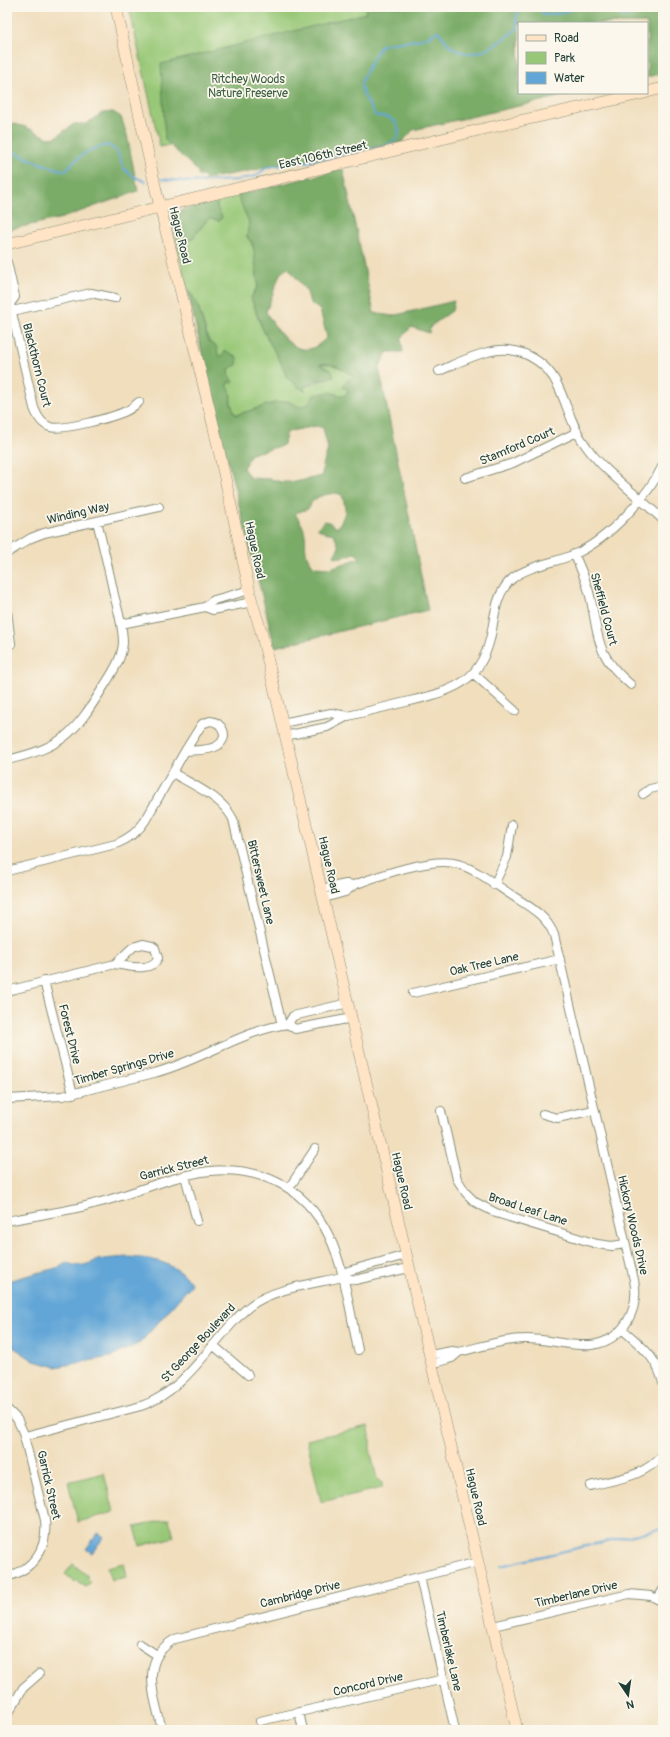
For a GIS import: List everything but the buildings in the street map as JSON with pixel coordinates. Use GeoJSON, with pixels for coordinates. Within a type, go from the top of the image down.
{"type":"FeatureCollection","features":[{"type":"Feature","properties":{"kind":"street","name":"Hague Road"},"geometry":{"type":"LineString","coordinates":[[116,7],[160,207],[214,428],[252,602],[261,632],[323,893],[517,1730]]}},
{"type":"Feature","properties":{"kind":"street","name":"East 106th Street"},"geometry":{"type":"LineString","coordinates":[[648,92],[663,88]]}},
{"type":"Feature","properties":{"kind":"street","name":"East 106th Street"},"geometry":{"type":"LineString","coordinates":[[7,244],[483,129],[641,94]]}},
{"type":"Feature","properties":{"kind":"street","name":"Blackthorn Court"},"geometry":{"type":"LineString","coordinates":[[7,262],[15,297],[9,307],[34,408],[40,419],[44,423],[55,428],[66,427],[121,413],[132,408],[139,402]]}},
{"type":"Feature","properties":{"kind":"street"},"geometry":{"type":"LineString","coordinates":[[9,307],[91,293],[115,298]]}},
{"type":"Feature","properties":{"kind":"street"},"geometry":{"type":"LineString","coordinates":[[439,371],[488,351],[505,350],[531,356],[547,368],[556,381],[577,432],[594,456],[663,520]]}},
{"type":"Feature","properties":{"kind":"street","name":"Stamford Court"},"geometry":{"type":"LineString","coordinates":[[465,478],[513,463],[577,432]]}},
{"type":"Feature","properties":{"kind":"street"},"geometry":{"type":"LineString","coordinates":[[285,736],[327,727],[348,716],[439,694],[456,688],[474,674],[488,649],[498,602],[504,587],[513,578],[524,572],[574,554],[596,542],[640,499],[653,482],[663,465]]}},
{"type":"Feature","properties":{"kind":"street","name":"Winding Way"},"geometry":{"type":"LineString","coordinates":[[7,553],[31,538],[159,507]]}},
{"type":"Feature","properties":{"kind":"street"},"geometry":{"type":"LineString","coordinates":[[7,760],[44,750],[62,739],[80,724],[118,662],[123,642],[121,624],[97,521]]}},
{"type":"Feature","properties":{"kind":"street","name":"Sheffield Court"},"geometry":{"type":"LineString","coordinates":[[574,554],[589,592],[600,647],[611,666],[631,684]]}},
{"type":"Feature","properties":{"kind":"street"},"geometry":{"type":"LineString","coordinates":[[121,624],[205,607],[214,600],[250,590]]}},
{"type":"Feature","properties":{"kind":"street"},"geometry":{"type":"LineString","coordinates":[[205,607],[213,610],[252,602]]}},
{"type":"Feature","properties":{"kind":"street"},"geometry":{"type":"LineString","coordinates":[[7,610],[11,644]]}},
{"type":"Feature","properties":{"kind":"street"},"geometry":{"type":"LineString","coordinates":[[474,674],[515,711]]}},
{"type":"Feature","properties":{"kind":"street"},"geometry":{"type":"LineString","coordinates":[[282,723],[330,713],[348,716]]}},
{"type":"Feature","properties":{"kind":"street"},"geometry":{"type":"LineString","coordinates":[[7,870],[124,840],[142,826],[185,752],[202,724],[214,721],[222,728],[224,736],[219,745],[185,752]]}},
{"type":"Feature","properties":{"kind":"street","name":"Bittersweet Lane"},"geometry":{"type":"LineString","coordinates":[[173,773],[220,801],[233,819],[285,1025]]}},
{"type":"Feature","properties":{"kind":"street"},"geometry":{"type":"LineString","coordinates":[[643,794],[663,786]]}},
{"type":"Feature","properties":{"kind":"street"},"geometry":{"type":"LineString","coordinates":[[494,884],[507,857],[512,825]]}},
{"type":"Feature","properties":{"kind":"street","name":"Hickory Woods Drive"},"geometry":{"type":"LineString","coordinates":[[323,893],[344,892],[354,885],[377,876],[434,862],[446,862],[464,867],[494,884],[544,918],[554,935],[560,959],[634,1280],[635,1297],[633,1310],[622,1329],[607,1340],[588,1345],[573,1346],[534,1339],[516,1339],[459,1352],[452,1358],[431,1359]]}},
{"type":"Feature","properties":{"kind":"street"},"geometry":{"type":"LineString","coordinates":[[7,991],[115,964],[149,967],[155,963],[158,955],[155,948],[142,944],[133,947],[115,964]]}},
{"type":"Feature","properties":{"kind":"street","name":"Oak Tree Lane"},"geometry":{"type":"LineString","coordinates":[[413,993],[560,959]]}},
{"type":"Feature","properties":{"kind":"street","name":"Forest Drive"},"geometry":{"type":"LineString","coordinates":[[44,981],[73,1094]]}},
{"type":"Feature","properties":{"kind":"street","name":"Timber Springs Drive"},"geometry":{"type":"LineString","coordinates":[[7,1099],[54,1097],[73,1094],[168,1069],[250,1035],[285,1025],[293,1016],[348,1003]]}},
{"type":"Feature","properties":{"kind":"street","name":"Timber Springs Drive"},"geometry":{"type":"LineString","coordinates":[[285,1025],[295,1029],[352,1018]]}},
{"type":"Feature","properties":{"kind":"street"},"geometry":{"type":"LineString","coordinates":[[543,1114],[557,1118],[594,1110]]}},
{"type":"Feature","properties":{"kind":"street","name":"Broad Leaf Lane"},"geometry":{"type":"LineString","coordinates":[[441,1111],[457,1179],[466,1193],[475,1202],[496,1213],[597,1244],[612,1246],[625,1244]]}},
{"type":"Feature","properties":{"kind":"street"},"geometry":{"type":"LineString","coordinates":[[289,1188],[315,1149]]}},
{"type":"Feature","properties":{"kind":"street","name":"Garrick Street"},"geometry":{"type":"LineString","coordinates":[[7,1221],[93,1205],[152,1185],[212,1170],[235,1170],[255,1174],[289,1188],[310,1206],[325,1228],[334,1246],[358,1350]]}},
{"type":"Feature","properties":{"kind":"street"},"geometry":{"type":"LineString","coordinates":[[185,1176],[197,1222]]}},
{"type":"Feature","properties":{"kind":"street","name":"St George Boulevard"},"geometry":{"type":"LineString","coordinates":[[342,1277],[348,1270],[406,1255]]}},
{"type":"Feature","properties":{"kind":"street","name":"St George Boulevard"},"geometry":{"type":"LineString","coordinates":[[25,1436],[141,1406],[157,1400],[176,1386],[242,1312],[259,1300],[278,1292],[342,1277],[355,1280],[409,1268]]}},
{"type":"Feature","properties":{"kind":"street"},"geometry":{"type":"LineString","coordinates":[[622,1329],[653,1358],[660,1370],[663,1383]]}},
{"type":"Feature","properties":{"kind":"street"},"geometry":{"type":"LineString","coordinates":[[213,1345],[248,1375]]}},
{"type":"Feature","properties":{"kind":"street","name":"Garrick Street"},"geometry":{"type":"LineString","coordinates":[[7,1409],[17,1419],[25,1436],[46,1520],[46,1531],[42,1551],[27,1569],[7,1577]]}},
{"type":"Feature","properties":{"kind":"street"},"geometry":{"type":"LineString","coordinates":[[590,1486],[642,1472],[654,1464],[663,1454]]}},
{"type":"Feature","properties":{"kind":"street","name":"Cambridge Drive"},"geometry":{"type":"LineString","coordinates":[[157,1655],[169,1643],[182,1636],[478,1562]]}},
{"type":"Feature","properties":{"kind":"street","name":"Timberlake Lane"},"geometry":{"type":"LineString","coordinates":[[420,1577],[455,1730]]}},
{"type":"Feature","properties":{"kind":"street"},"geometry":{"type":"LineString","coordinates":[[660,1600],[663,1590]]}},
{"type":"Feature","properties":{"kind":"street","name":"Timberlane Drive"},"geometry":{"type":"LineString","coordinates":[[493,1626],[629,1594],[643,1594],[660,1600]]}},
{"type":"Feature","properties":{"kind":"street"},"geometry":{"type":"LineString","coordinates":[[140,1644],[157,1655],[153,1665],[151,1678],[162,1730]]}},
{"type":"Feature","properties":{"kind":"street"},"geometry":{"type":"LineString","coordinates":[[7,1716],[23,1688],[39,1674]]}},
{"type":"Feature","properties":{"kind":"street","name":"Concord Drive"},"geometry":{"type":"LineString","coordinates":[[260,1721],[444,1679]]}},
{"type":"Feature","properties":{"kind":"street"},"geometry":{"type":"LineString","coordinates":[[299,1712],[303,1730]]}},
{"type":"Feature","properties":{"kind":"green space","name":"Ritchey Woods Nature Preserve"},"geometry":{"type":"Polygon","coordinates":[[[129,7],[663,7],[648,22],[518,22],[518,94],[567,94],[199,177],[191,140],[160,147],[129,7]]]}},
{"type":"Feature","properties":{"kind":"green space","name":"Ritchey Woods Nature Preserve"},"geometry":{"type":"Polygon","coordinates":[[[365,7],[663,7],[663,73],[648,77],[648,22],[518,22],[518,94],[572,94],[413,130],[402,142],[206,179],[165,140],[161,64],[366,13],[365,7]]]}},
{"type":"Feature","properties":{"kind":"green space"},"geometry":{"type":"Polygon","coordinates":[[[113,112],[121,117],[127,135],[138,191],[62,218],[7,230],[7,122],[26,127],[49,138],[56,137],[74,124],[86,124],[102,113],[113,112]]]}},
{"type":"Feature","properties":{"kind":"green space"},"geometry":{"type":"Polygon","coordinates":[[[343,169],[374,313],[392,316],[454,301],[452,311],[431,326],[429,333],[411,327],[401,339],[403,352],[387,352],[379,368],[428,610],[275,647],[219,426],[187,288],[197,303],[208,341],[217,347],[218,355],[222,357],[225,351],[238,358],[237,365],[230,368],[228,373],[233,383],[228,382],[227,386],[230,389],[231,404],[236,415],[274,403],[288,401],[299,407],[307,405],[314,395],[329,392],[344,396],[349,390],[342,387],[347,380],[354,377],[334,365],[325,363],[320,364],[331,370],[334,376],[315,381],[304,387],[305,392],[287,378],[281,363],[264,332],[251,298],[258,286],[254,251],[252,242],[247,237],[249,222],[237,195],[343,169]],[[288,267],[280,274],[266,312],[280,333],[292,345],[307,349],[315,347],[327,337],[320,310],[310,303],[307,292],[288,267]],[[317,426],[290,431],[286,434],[284,444],[281,446],[251,454],[243,468],[250,478],[271,479],[281,482],[295,482],[322,476],[323,465],[328,449],[323,428],[317,426]],[[336,493],[315,499],[308,509],[295,513],[305,533],[306,552],[310,562],[315,567],[330,568],[360,558],[355,553],[342,557],[334,556],[339,547],[334,534],[324,532],[317,528],[325,521],[337,528],[344,516],[345,505],[342,495],[336,493]]]}},
{"type":"Feature","properties":{"kind":"green space"},"geometry":{"type":"Polygon","coordinates":[[[237,195],[249,222],[247,237],[251,242],[255,253],[258,286],[252,295],[257,317],[281,363],[287,378],[305,391],[304,387],[334,376],[319,364],[333,365],[347,371],[355,377],[342,387],[349,389],[344,397],[329,392],[307,405],[299,407],[288,401],[274,403],[236,415],[232,407],[231,394],[227,387],[228,382],[233,383],[228,373],[230,368],[222,357],[218,355],[214,346],[209,341],[197,303],[187,288],[173,227],[172,216],[177,211],[182,210],[180,216],[173,224],[180,244],[193,238],[206,221],[211,218],[219,221],[222,217],[217,208],[217,201],[237,195]]]}},
{"type":"Feature","properties":{"kind":"green space"},"geometry":{"type":"Polygon","coordinates":[[[217,201],[217,208],[222,217],[219,221],[211,218],[206,221],[193,238],[180,244],[173,224],[180,216],[182,210],[217,201]]]}},
{"type":"Feature","properties":{"kind":"green space"},"geometry":{"type":"Polygon","coordinates":[[[368,1426],[370,1435],[370,1449],[377,1479],[382,1483],[382,1488],[321,1502],[307,1440],[368,1426]]]}},
{"type":"Feature","properties":{"kind":"green space"},"geometry":{"type":"Polygon","coordinates":[[[104,1473],[114,1512],[78,1522],[68,1482],[104,1473]]]}},
{"type":"Feature","properties":{"kind":"green space"},"geometry":{"type":"Polygon","coordinates":[[[169,1519],[174,1537],[140,1546],[135,1527],[169,1519]]]}},
{"type":"Feature","properties":{"kind":"green space"},"geometry":{"type":"Polygon","coordinates":[[[124,1563],[127,1577],[111,1580],[107,1567],[124,1563]]]}},
{"type":"Feature","properties":{"kind":"green space"},"geometry":{"type":"Polygon","coordinates":[[[73,1564],[89,1577],[87,1579],[91,1582],[86,1587],[77,1580],[75,1582],[65,1574],[73,1564]]]}},
{"type":"Feature","properties":{"kind":"water"},"geometry":{"type":"Polygon","coordinates":[[[127,1257],[155,1260],[171,1266],[192,1284],[140,1343],[110,1357],[56,1367],[34,1361],[7,1343],[7,1281],[60,1267],[67,1262],[79,1265],[101,1259],[127,1257]]]}},
{"type":"Feature","properties":{"kind":"water"},"geometry":{"type":"Polygon","coordinates":[[[98,1533],[104,1537],[92,1553],[86,1549],[98,1533]]]}},
{"type":"Feature","properties":{"kind":"waterway"},"geometry":{"type":"LineString","coordinates":[[161,179],[192,182],[238,180],[256,176],[267,167],[327,159],[384,147],[397,139],[399,133],[397,124],[388,117],[376,116],[361,88],[364,76],[382,45],[429,37],[438,31],[453,48],[462,52],[479,52],[488,49],[518,28],[516,20],[519,7]]}},
{"type":"Feature","properties":{"kind":"waterway"},"geometry":{"type":"LineString","coordinates":[[536,7],[545,15],[563,13],[572,9],[573,7]]}},
{"type":"Feature","properties":{"kind":"waterway"},"geometry":{"type":"LineString","coordinates":[[608,7],[623,16],[633,14],[638,7]]}},
{"type":"Feature","properties":{"kind":"waterway"},"geometry":{"type":"LineString","coordinates":[[7,151],[11,151],[42,164],[65,171],[84,154],[108,145],[117,151],[124,169],[133,176],[146,182]]}},
{"type":"Feature","properties":{"kind":"waterway"},"geometry":{"type":"LineString","coordinates":[[501,1566],[663,1528]]}}]}
